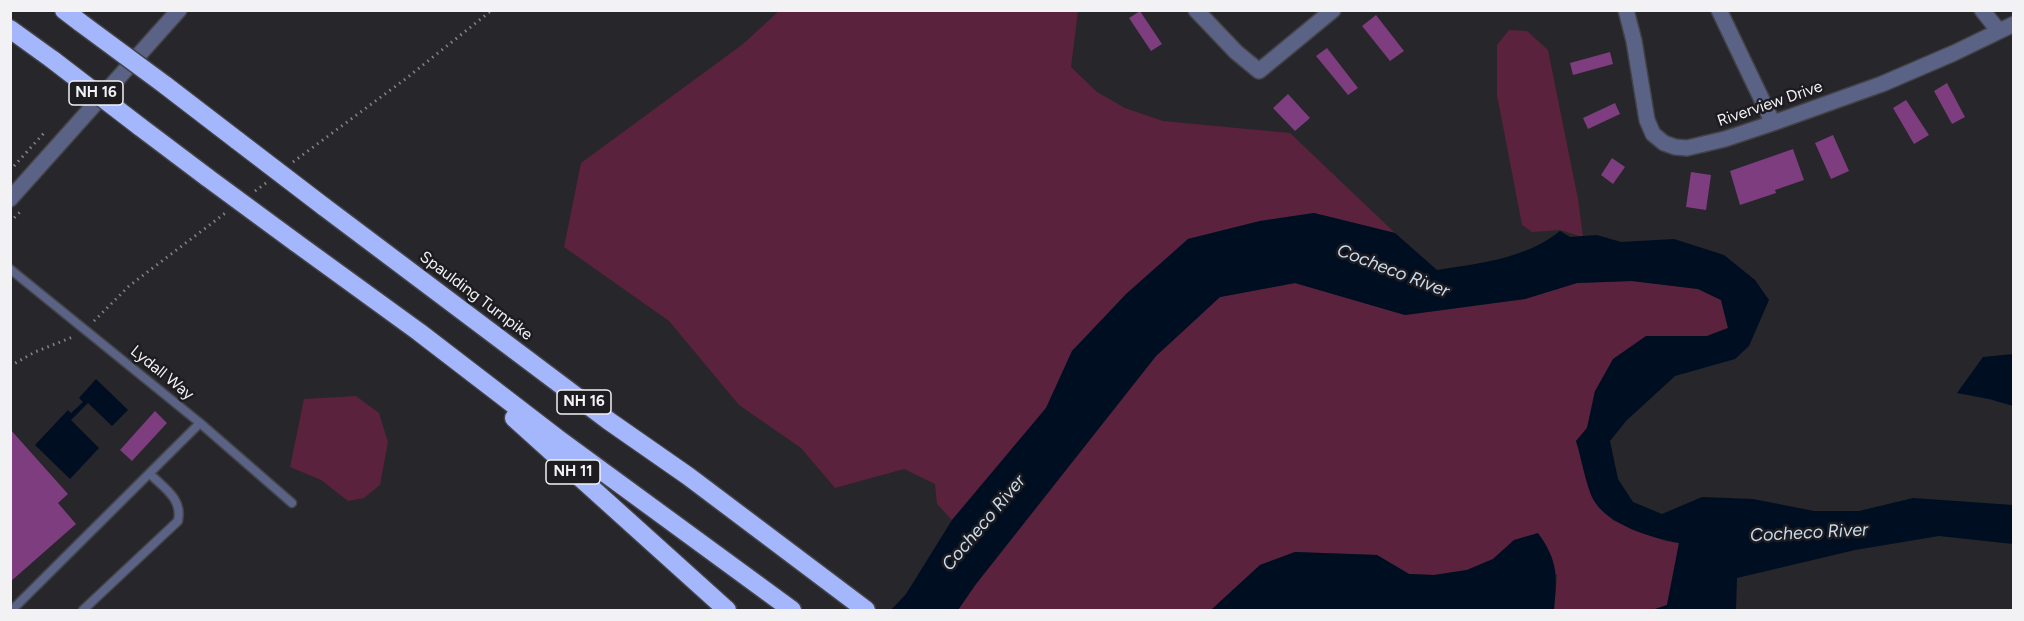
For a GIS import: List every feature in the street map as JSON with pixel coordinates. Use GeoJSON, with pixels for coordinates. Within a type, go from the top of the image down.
{"type":"FeatureCollection","features":[{"type":"Feature","properties":{"kind":"highway","name":"Spaulding Turnpike"},"geometry":{"type":"LineString","coordinates":[[64,10],[609,421],[688,476],[866,610]]}},
{"type":"Feature","properties":{"kind":"highway","name":"NH 16"},"geometry":{"type":"LineString","coordinates":[[10,28],[419,332],[557,438],[792,610]]}},
{"type":"Feature","properties":{"kind":"highway","name":"NH 11"},"geometry":{"type":"LineString","coordinates":[[419,332],[727,610]]}},
{"type":"Feature","properties":{"kind":"street"},"geometry":{"type":"LineString","coordinates":[[10,199],[178,10]]}},
{"type":"Feature","properties":{"kind":"street"},"geometry":{"type":"LineString","coordinates":[[1196,10],[1236,52],[1259,71],[1333,10]]}},
{"type":"Feature","properties":{"kind":"street","name":"Riverview Drive"},"geometry":{"type":"LineString","coordinates":[[1626,10],[1634,41],[1647,120],[1653,134],[1664,143],[1687,148],[1725,139],[1882,84],[1954,54],[2013,24]]}},
{"type":"Feature","properties":{"kind":"street"},"geometry":{"type":"LineString","coordinates":[[1719,10],[1773,123]]}},
{"type":"Feature","properties":{"kind":"street"},"geometry":{"type":"LineString","coordinates":[[1982,10],[1998,30]]}},
{"type":"Feature","properties":{"kind":"lane","name":"Lydall Way"},"geometry":{"type":"LineString","coordinates":[[10,269],[200,423],[292,504]]}},
{"type":"Feature","properties":{"kind":"lane"},"geometry":{"type":"LineString","coordinates":[[12,610],[200,423]]}},
{"type":"Feature","properties":{"kind":"lane"},"geometry":{"type":"LineString","coordinates":[[83,610],[178,521],[180,511],[176,500],[150,474]]}},
{"type":"Feature","properties":{"kind":"path"},"geometry":{"type":"LineString","coordinates":[[286,168],[408,77],[492,10]]}},
{"type":"Feature","properties":{"kind":"path"},"geometry":{"type":"LineString","coordinates":[[14,166],[44,134]]}},
{"type":"Feature","properties":{"kind":"path"},"geometry":{"type":"LineString","coordinates":[[249,196],[267,182]]}},
{"type":"Feature","properties":{"kind":"path"},"geometry":{"type":"LineString","coordinates":[[129,286],[230,210]]}},
{"type":"Feature","properties":{"kind":"shaded area"},"geometry":{"type":"Polygon","coordinates":[[[780,10],[1078,11],[1071,67],[1097,92],[1125,108],[1163,121],[1290,133],[1395,233],[1314,213],[1260,221],[1188,239],[1072,351],[1046,408],[952,520],[937,504],[935,484],[904,469],[835,488],[801,448],[739,405],[669,321],[564,247],[581,163],[743,44],[780,10]]]}},
{"type":"Feature","properties":{"kind":"shaded area"},"geometry":{"type":"Polygon","coordinates":[[[1509,30],[1527,31],[1548,50],[1578,199],[1583,237],[1560,230],[1532,232],[1522,225],[1497,95],[1497,45],[1509,30]]]}},
{"type":"Feature","properties":{"kind":"shaded area"},"geometry":{"type":"Polygon","coordinates":[[[1632,281],[1698,289],[1721,300],[1728,328],[1707,336],[1646,336],[1595,391],[1587,428],[1576,441],[1612,520],[1665,541],[1679,543],[1667,605],[1652,610],[1554,610],[1557,575],[1514,540],[1493,559],[1467,570],[1434,575],[1409,574],[1377,555],[1295,552],[1260,565],[1211,610],[958,610],[1156,356],[1220,297],[1295,283],[1405,315],[1525,299],[1577,283],[1632,281]]]}},
{"type":"Feature","properties":{"kind":"shaded area"},"geometry":{"type":"Polygon","coordinates":[[[356,396],[379,413],[388,442],[380,485],[364,498],[348,501],[321,480],[290,467],[304,399],[356,396]]]}},
{"type":"Feature","properties":{"kind":"water","name":"Cocheco River"},"geometry":{"type":"Polygon","coordinates":[[[1314,213],[1395,233],[1437,270],[1517,254],[1560,231],[1570,237],[1597,235],[1621,242],[1674,239],[1724,255],[1755,280],[1769,300],[1749,346],[1735,359],[1675,376],[1626,421],[1610,441],[1618,479],[1633,502],[1662,514],[1702,497],[1753,499],[1814,511],[1859,511],[1913,498],[2013,505],[2013,544],[1939,536],[1855,550],[1737,578],[1736,610],[1652,610],[1667,605],[1679,543],[1631,529],[1600,508],[1590,493],[1576,441],[1587,428],[1595,391],[1613,359],[1646,336],[1707,336],[1728,328],[1721,300],[1698,289],[1632,281],[1577,283],[1525,299],[1405,315],[1295,283],[1220,297],[1156,356],[958,610],[891,610],[906,594],[952,520],[1046,408],[1072,351],[1126,294],[1188,239],[1260,221],[1314,213]]]}},
{"type":"Feature","properties":{"kind":"water"},"geometry":{"type":"Polygon","coordinates":[[[2013,354],[2013,406],[1957,393],[1983,357],[2013,354]]]}},
{"type":"Feature","properties":{"kind":"water"},"geometry":{"type":"Polygon","coordinates":[[[96,379],[128,410],[112,426],[88,403],[71,420],[99,448],[70,479],[35,445],[68,410],[71,413],[83,402],[79,398],[96,379]]]}},
{"type":"Feature","properties":{"kind":"water"},"geometry":{"type":"Polygon","coordinates":[[[1538,533],[1550,553],[1555,570],[1554,610],[1211,610],[1260,565],[1295,552],[1377,555],[1409,574],[1434,575],[1467,570],[1493,559],[1514,540],[1538,533]]]}},
{"type":"Feature","properties":{"kind":"building"},"geometry":{"type":"Polygon","coordinates":[[[1140,11],[1162,44],[1151,51],[1129,18],[1140,11]]]}},
{"type":"Feature","properties":{"kind":"building"},"geometry":{"type":"Polygon","coordinates":[[[1376,15],[1404,51],[1390,61],[1362,26],[1376,15]]]}},
{"type":"Feature","properties":{"kind":"building"},"geometry":{"type":"Polygon","coordinates":[[[1327,48],[1358,88],[1348,95],[1316,56],[1327,48]]]}},
{"type":"Feature","properties":{"kind":"building"},"geometry":{"type":"Polygon","coordinates":[[[1610,52],[1613,64],[1573,75],[1570,63],[1610,52]]]}},
{"type":"Feature","properties":{"kind":"building"},"geometry":{"type":"Polygon","coordinates":[[[1947,83],[1965,117],[1952,124],[1934,91],[1947,83]]]}},
{"type":"Feature","properties":{"kind":"building"},"geometry":{"type":"Polygon","coordinates":[[[1288,94],[1310,118],[1295,131],[1273,108],[1288,94]]]}},
{"type":"Feature","properties":{"kind":"building"},"geometry":{"type":"Polygon","coordinates":[[[1906,100],[1929,135],[1914,144],[1893,108],[1906,100]]]}},
{"type":"Feature","properties":{"kind":"building"},"geometry":{"type":"Polygon","coordinates":[[[1615,103],[1620,114],[1588,129],[1583,118],[1615,103]]]}},
{"type":"Feature","properties":{"kind":"building"},"geometry":{"type":"Polygon","coordinates":[[[1833,135],[1849,171],[1831,179],[1815,143],[1833,135]]]}},
{"type":"Feature","properties":{"kind":"building"},"geometry":{"type":"Polygon","coordinates":[[[1793,149],[1804,180],[1775,190],[1776,193],[1740,205],[1730,171],[1793,149]]]}},
{"type":"Feature","properties":{"kind":"building"},"geometry":{"type":"Polygon","coordinates":[[[1612,158],[1625,167],[1613,184],[1601,175],[1612,158]]]}},
{"type":"Feature","properties":{"kind":"building"},"geometry":{"type":"Polygon","coordinates":[[[1691,172],[1711,175],[1706,210],[1686,207],[1691,172]]]}},
{"type":"Feature","properties":{"kind":"building"},"geometry":{"type":"Polygon","coordinates":[[[155,411],[167,423],[132,461],[120,450],[155,411]]]}},
{"type":"Feature","properties":{"kind":"building"},"geometry":{"type":"Polygon","coordinates":[[[10,429],[68,494],[58,503],[76,524],[10,582],[10,429]]]}}]}
